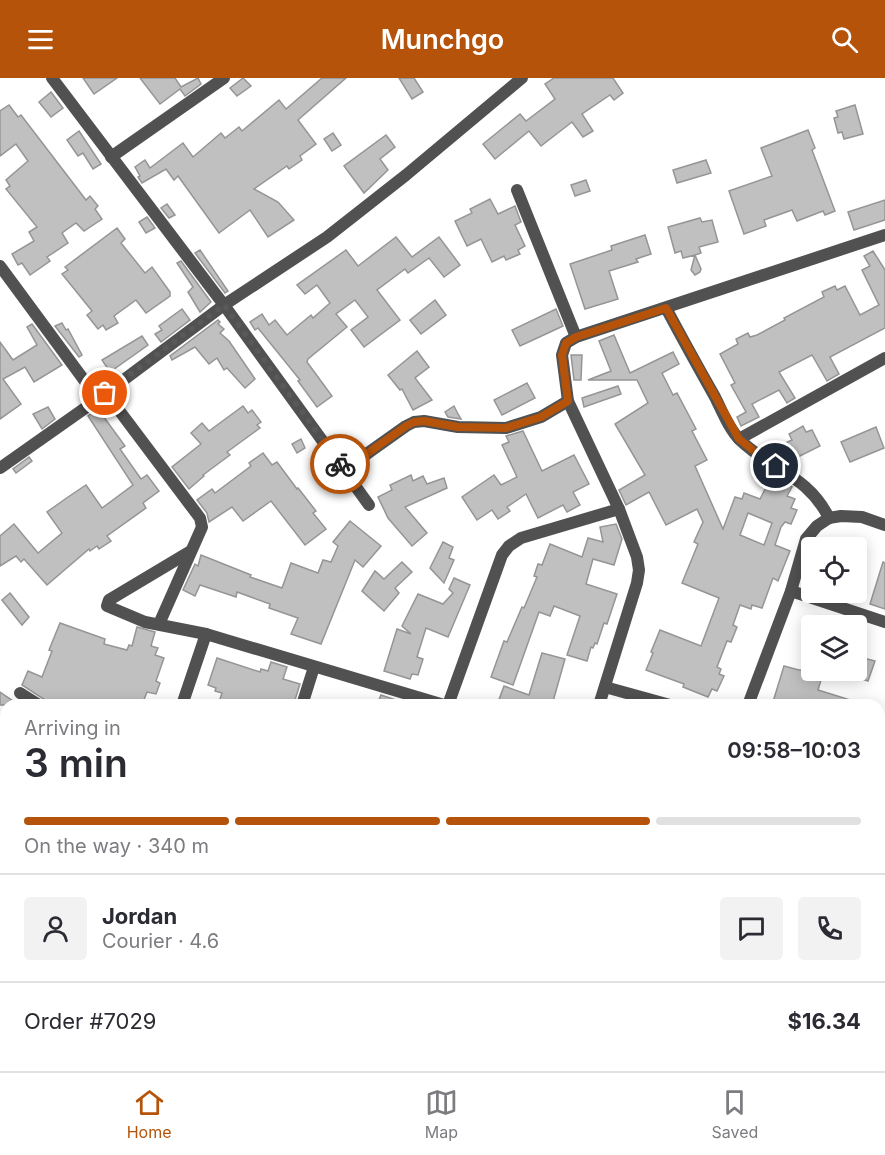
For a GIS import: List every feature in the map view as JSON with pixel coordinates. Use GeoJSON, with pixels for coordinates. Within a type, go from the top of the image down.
{"type":"FeatureCollection","features":[{"type":"Feature","properties":{"kind":"street"},"geometry":{"type":"LineString","coordinates":[[52,78],[224,305],[369,505]]}},
{"type":"Feature","properties":{"kind":"street"},"geometry":{"type":"LineString","coordinates":[[0,468],[224,305],[327,237],[406,175],[522,78]]}},
{"type":"Feature","properties":{"kind":"street"},"geometry":{"type":"LineString","coordinates":[[111,157],[216,80]]}},
{"type":"Feature","properties":{"kind":"street"},"geometry":{"type":"LineString","coordinates":[[517,190],[576,337]]}},
{"type":"Feature","properties":{"kind":"street"},"geometry":{"type":"LineString","coordinates":[[601,699],[639,570],[638,557],[619,509],[568,401],[562,355],[566,343],[576,337],[885,235]]}},
{"type":"Feature","properties":{"kind":"street"},"geometry":{"type":"LineString","coordinates":[[2,272],[200,518],[202,527],[159,624]]}},
{"type":"Feature","properties":{"kind":"street"},"geometry":{"type":"LineString","coordinates":[[666,308],[739,439],[764,459],[788,472],[810,489],[829,518]]}},
{"type":"Feature","properties":{"kind":"street"},"geometry":{"type":"LineString","coordinates":[[739,439],[885,358]]}},
{"type":"Feature","properties":{"kind":"street"},"geometry":{"type":"LineString","coordinates":[[344,470],[414,422],[424,421],[458,427],[506,428],[541,417],[568,401]]}},
{"type":"Feature","properties":{"kind":"street"},"geometry":{"type":"LineString","coordinates":[[448,699],[502,555],[509,546],[521,538],[619,509]]}},
{"type":"Feature","properties":{"kind":"street"},"geometry":{"type":"LineString","coordinates":[[750,699],[791,591],[806,539],[817,525],[829,518],[840,516],[862,517],[885,525]]}},
{"type":"Feature","properties":{"kind":"street"},"geometry":{"type":"LineString","coordinates":[[191,551],[107,603],[110,609],[145,622],[206,634],[425,699]]}},
{"type":"Feature","properties":{"kind":"street"},"geometry":{"type":"LineString","coordinates":[[791,591],[885,622]]}},
{"type":"Feature","properties":{"kind":"street"},"geometry":{"type":"LineString","coordinates":[[184,699],[206,634]]}},
{"type":"Feature","properties":{"kind":"street"},"geometry":{"type":"LineString","coordinates":[[304,699],[314,667]]}},
{"type":"Feature","properties":{"kind":"street"},"geometry":{"type":"LineString","coordinates":[[605,687],[648,699]]}},
{"type":"Feature","properties":{"kind":"street"},"geometry":{"type":"LineString","coordinates":[[20,693],[30,699]]}},
{"type":"Feature","properties":{"kind":"building"},"geometry":{"type":"Polygon","coordinates":[[[83,78],[117,78],[94,94],[83,78]]]}},
{"type":"Feature","properties":{"kind":"building"},"geometry":{"type":"Polygon","coordinates":[[[140,78],[175,78],[181,87],[198,78],[201,84],[185,96],[180,89],[160,104],[140,78]]]}},
{"type":"Feature","properties":{"kind":"building"},"geometry":{"type":"Polygon","coordinates":[[[243,78],[251,86],[237,96],[230,88],[243,78]]]}},
{"type":"Feature","properties":{"kind":"building"},"geometry":{"type":"Polygon","coordinates":[[[322,78],[346,78],[298,120],[316,144],[300,156],[302,160],[289,169],[287,166],[254,189],[278,202],[294,220],[268,237],[250,210],[219,233],[178,176],[174,180],[166,169],[142,183],[138,177],[140,176],[135,167],[145,160],[150,168],[183,143],[193,157],[221,133],[225,138],[239,127],[242,131],[279,100],[286,109],[322,78]]]}},
{"type":"Feature","properties":{"kind":"building"},"geometry":{"type":"Polygon","coordinates":[[[399,78],[414,78],[423,92],[412,99],[399,78]]]}},
{"type":"Feature","properties":{"kind":"building"},"geometry":{"type":"Polygon","coordinates":[[[554,78],[613,78],[623,93],[614,100],[610,95],[582,114],[593,131],[583,137],[572,122],[541,146],[529,131],[495,159],[483,144],[520,114],[526,121],[555,99],[545,84],[554,78]]]}},
{"type":"Feature","properties":{"kind":"building"},"geometry":{"type":"Polygon","coordinates":[[[51,92],[63,108],[51,117],[39,102],[51,92]]]}},
{"type":"Feature","properties":{"kind":"building"},"geometry":{"type":"Polygon","coordinates":[[[9,105],[18,117],[21,115],[86,200],[90,196],[98,206],[95,209],[102,219],[84,231],[76,223],[62,233],[68,243],[47,257],[50,261],[30,275],[22,263],[18,265],[12,254],[34,241],[29,232],[37,227],[6,189],[10,186],[6,180],[28,161],[16,144],[0,156],[0,111],[9,105]]]}},
{"type":"Feature","properties":{"kind":"building"},"geometry":{"type":"Polygon","coordinates":[[[855,105],[863,134],[844,139],[842,132],[838,133],[834,118],[838,117],[836,111],[855,105]]]}},
{"type":"Feature","properties":{"kind":"building"},"geometry":{"type":"Polygon","coordinates":[[[808,130],[815,148],[812,150],[835,211],[825,215],[823,211],[797,221],[792,210],[764,220],[766,226],[744,234],[729,191],[772,176],[761,148],[808,130]]]}},
{"type":"Feature","properties":{"kind":"building"},"geometry":{"type":"Polygon","coordinates":[[[79,131],[101,164],[93,169],[83,153],[78,156],[67,140],[79,131]]]}},
{"type":"Feature","properties":{"kind":"building"},"geometry":{"type":"Polygon","coordinates":[[[333,133],[341,145],[332,151],[324,139],[333,133]]]}},
{"type":"Feature","properties":{"kind":"building"},"geometry":{"type":"Polygon","coordinates":[[[386,135],[395,147],[380,159],[388,170],[364,193],[344,166],[386,135]]]}},
{"type":"Feature","properties":{"kind":"building"},"geometry":{"type":"Polygon","coordinates":[[[706,160],[711,173],[677,183],[673,170],[706,160]]]}},
{"type":"Feature","properties":{"kind":"building"},"geometry":{"type":"Polygon","coordinates":[[[586,180],[590,191],[575,196],[571,185],[586,180]]]}},
{"type":"Feature","properties":{"kind":"building"},"geometry":{"type":"Polygon","coordinates":[[[490,199],[498,214],[515,206],[521,222],[515,225],[525,246],[518,250],[520,254],[506,260],[504,256],[492,262],[481,239],[467,246],[455,221],[472,213],[470,209],[490,199]]]}},
{"type":"Feature","properties":{"kind":"building"},"geometry":{"type":"Polygon","coordinates":[[[885,200],[885,220],[854,230],[848,212],[885,200]]]}},
{"type":"Feature","properties":{"kind":"building"},"geometry":{"type":"Polygon","coordinates":[[[167,204],[175,215],[169,218],[161,208],[167,204]]]}},
{"type":"Feature","properties":{"kind":"building"},"geometry":{"type":"Polygon","coordinates":[[[147,217],[155,228],[146,233],[139,222],[147,217]]]}},
{"type":"Feature","properties":{"kind":"building"},"geometry":{"type":"Polygon","coordinates":[[[700,218],[702,222],[712,220],[718,242],[699,247],[701,253],[683,258],[681,251],[675,253],[668,227],[700,218]]]}},
{"type":"Feature","properties":{"kind":"building"},"geometry":{"type":"Polygon","coordinates":[[[117,228],[125,239],[121,243],[145,273],[152,267],[170,292],[170,296],[146,313],[136,300],[114,316],[118,323],[106,330],[103,325],[98,329],[87,315],[92,311],[62,274],[68,270],[65,267],[117,228]]]}},
{"type":"Feature","properties":{"kind":"building"},"geometry":{"type":"Polygon","coordinates":[[[645,235],[651,254],[636,259],[638,262],[609,271],[618,299],[585,309],[570,264],[612,250],[611,246],[645,235]]]}},
{"type":"Feature","properties":{"kind":"building"},"geometry":{"type":"Polygon","coordinates":[[[396,237],[412,257],[439,237],[460,265],[444,277],[429,258],[408,273],[405,269],[377,290],[400,320],[364,347],[351,330],[368,317],[355,300],[336,314],[347,327],[307,362],[332,396],[317,407],[298,381],[300,380],[258,328],[255,330],[250,322],[262,314],[269,325],[275,320],[287,335],[311,315],[313,318],[330,303],[317,285],[305,294],[297,285],[346,250],[358,266],[396,237]]]}},
{"type":"Feature","properties":{"kind":"building"},"geometry":{"type":"Polygon","coordinates":[[[200,250],[228,291],[225,293],[195,253],[200,250]]]}},
{"type":"Feature","properties":{"kind":"building"},"geometry":{"type":"Polygon","coordinates":[[[873,251],[885,270],[885,328],[830,357],[839,374],[827,381],[812,355],[779,372],[795,398],[787,403],[779,390],[752,404],[759,417],[741,426],[737,417],[746,412],[731,385],[735,383],[720,354],[738,344],[736,339],[748,333],[750,337],[757,335],[824,297],[822,292],[835,286],[837,290],[845,286],[860,315],[879,305],[862,270],[870,266],[864,256],[873,251]]]}},
{"type":"Feature","properties":{"kind":"building"},"geometry":{"type":"Polygon","coordinates":[[[695,255],[701,269],[695,275],[691,270],[695,255]]]}},
{"type":"Feature","properties":{"kind":"building"},"geometry":{"type":"Polygon","coordinates":[[[181,261],[211,302],[200,312],[188,292],[193,287],[177,263],[181,261]]]}},
{"type":"Feature","properties":{"kind":"building"},"geometry":{"type":"Polygon","coordinates":[[[435,300],[446,315],[421,334],[410,320],[435,300]]]}},
{"type":"Feature","properties":{"kind":"building"},"geometry":{"type":"Polygon","coordinates":[[[182,309],[190,320],[161,342],[155,334],[162,330],[159,326],[182,309]]]}},
{"type":"Feature","properties":{"kind":"building"},"geometry":{"type":"Polygon","coordinates":[[[556,309],[563,326],[520,346],[512,330],[556,309]]]}},
{"type":"Feature","properties":{"kind":"building"},"geometry":{"type":"Polygon","coordinates":[[[218,320],[220,322],[218,324],[224,329],[220,333],[229,341],[255,379],[245,388],[227,368],[224,370],[217,358],[209,364],[195,347],[172,360],[170,356],[218,320]]]}},
{"type":"Feature","properties":{"kind":"building"},"geometry":{"type":"Polygon","coordinates":[[[62,323],[66,330],[68,329],[82,355],[79,357],[55,326],[62,323]]]}},
{"type":"Feature","properties":{"kind":"building"},"geometry":{"type":"Polygon","coordinates":[[[32,324],[62,365],[34,382],[25,367],[3,379],[21,404],[0,419],[0,342],[13,360],[37,345],[27,327],[32,324]]]}},
{"type":"Feature","properties":{"kind":"building"},"geometry":{"type":"Polygon","coordinates":[[[614,335],[630,373],[673,352],[679,364],[662,373],[673,395],[677,393],[696,429],[692,431],[707,460],[695,466],[723,529],[735,497],[742,499],[744,493],[760,499],[773,474],[792,487],[787,496],[795,499],[791,508],[797,510],[791,524],[785,522],[781,527],[775,545],[790,551],[778,581],[773,578],[762,608],[752,605],[751,609],[740,605],[733,625],[737,627],[731,642],[727,641],[717,667],[721,669],[719,674],[724,676],[717,691],[712,689],[708,697],[683,687],[684,684],[646,670],[660,630],[701,646],[719,598],[682,583],[698,544],[694,542],[703,522],[697,509],[666,525],[649,492],[626,505],[619,490],[645,475],[615,424],[648,403],[637,380],[588,380],[611,371],[599,341],[614,335]],[[748,513],[740,535],[764,545],[772,523],[748,513]]]}},
{"type":"Feature","properties":{"kind":"building"},"geometry":{"type":"Polygon","coordinates":[[[142,336],[148,345],[110,372],[102,360],[142,336]]]}},
{"type":"Feature","properties":{"kind":"building"},"geometry":{"type":"Polygon","coordinates":[[[417,351],[429,367],[415,378],[432,400],[413,410],[402,389],[400,390],[388,375],[417,351]]]}},
{"type":"Feature","properties":{"kind":"building"},"geometry":{"type":"Polygon","coordinates":[[[571,355],[582,355],[581,380],[574,380],[571,355]]]}},
{"type":"Feature","properties":{"kind":"building"},"geometry":{"type":"Polygon","coordinates":[[[527,383],[535,398],[502,415],[494,400],[527,383]]]}},
{"type":"Feature","properties":{"kind":"building"},"geometry":{"type":"Polygon","coordinates":[[[618,386],[621,394],[584,407],[582,398],[618,386]]]}},
{"type":"Feature","properties":{"kind":"building"},"geometry":{"type":"Polygon","coordinates":[[[243,406],[248,413],[252,410],[261,422],[257,425],[260,428],[227,452],[230,455],[203,475],[189,489],[172,467],[201,444],[191,433],[202,423],[209,431],[243,406]]]}},
{"type":"Feature","properties":{"kind":"building"},"geometry":{"type":"Polygon","coordinates":[[[454,406],[461,419],[448,417],[445,412],[454,406]]]}},
{"type":"Feature","properties":{"kind":"building"},"geometry":{"type":"Polygon","coordinates":[[[48,407],[55,419],[42,429],[33,414],[48,407]]]}},
{"type":"Feature","properties":{"kind":"building"},"geometry":{"type":"Polygon","coordinates":[[[98,409],[125,446],[120,449],[141,479],[147,475],[159,491],[143,503],[146,508],[107,536],[111,541],[99,549],[97,546],[90,551],[89,549],[47,585],[24,559],[21,562],[16,556],[0,566],[0,536],[14,524],[38,553],[62,533],[47,512],[86,485],[102,508],[133,485],[88,416],[98,409]]]}},
{"type":"Feature","properties":{"kind":"building"},"geometry":{"type":"Polygon","coordinates":[[[803,426],[806,432],[812,430],[820,446],[794,459],[785,443],[792,440],[789,434],[803,426]]]}},
{"type":"Feature","properties":{"kind":"building"},"geometry":{"type":"Polygon","coordinates":[[[876,427],[884,448],[850,462],[841,442],[876,427]]]}},
{"type":"Feature","properties":{"kind":"building"},"geometry":{"type":"Polygon","coordinates":[[[523,431],[542,471],[574,455],[589,484],[573,492],[580,505],[567,512],[563,505],[538,518],[526,494],[507,507],[510,511],[498,519],[492,510],[477,520],[462,497],[494,475],[501,485],[517,477],[502,445],[509,442],[506,436],[523,431]]]}},
{"type":"Feature","properties":{"kind":"building"},"geometry":{"type":"Polygon","coordinates":[[[301,439],[305,448],[297,453],[292,444],[301,439]]]}},
{"type":"Feature","properties":{"kind":"building"},"geometry":{"type":"Polygon","coordinates":[[[263,453],[272,465],[277,462],[316,511],[313,513],[326,529],[305,545],[271,501],[243,521],[232,507],[209,522],[207,513],[197,500],[212,489],[215,493],[251,466],[249,463],[263,453]]]}},
{"type":"Feature","properties":{"kind":"building"},"geometry":{"type":"Polygon","coordinates":[[[29,457],[32,461],[16,473],[13,469],[29,457]]]}},
{"type":"Feature","properties":{"kind":"building"},"geometry":{"type":"Polygon","coordinates":[[[411,475],[413,481],[423,476],[427,484],[444,478],[447,488],[405,507],[427,533],[412,546],[388,518],[378,497],[392,490],[390,485],[411,475]]]}},
{"type":"Feature","properties":{"kind":"building"},"geometry":{"type":"Polygon","coordinates":[[[350,521],[381,546],[363,567],[355,560],[321,644],[291,634],[298,618],[269,608],[270,604],[237,592],[236,597],[200,585],[195,596],[183,590],[195,564],[198,566],[201,555],[251,575],[250,577],[282,588],[291,563],[318,573],[323,560],[331,562],[338,546],[333,542],[350,521]]]}},
{"type":"Feature","properties":{"kind":"building"},"geometry":{"type":"Polygon","coordinates":[[[616,524],[622,539],[614,565],[593,559],[586,584],[617,594],[607,624],[604,623],[597,644],[591,647],[587,661],[567,655],[580,616],[554,606],[550,616],[539,612],[513,685],[491,677],[504,641],[507,642],[537,577],[534,576],[538,564],[542,565],[550,544],[582,557],[588,538],[603,542],[600,527],[616,524]]]}},
{"type":"Feature","properties":{"kind":"building"},"geometry":{"type":"Polygon","coordinates":[[[443,542],[453,547],[449,558],[454,560],[444,583],[430,568],[443,542]]]}},
{"type":"Feature","properties":{"kind":"building"},"geometry":{"type":"Polygon","coordinates":[[[402,562],[412,572],[395,588],[399,593],[384,611],[362,591],[375,571],[384,579],[402,562]]]}},
{"type":"Feature","properties":{"kind":"building"},"geometry":{"type":"Polygon","coordinates":[[[883,562],[885,563],[885,609],[870,604],[883,562]]]}},
{"type":"Feature","properties":{"kind":"building"},"geometry":{"type":"Polygon","coordinates":[[[454,578],[470,585],[448,637],[426,628],[417,657],[423,659],[418,675],[412,674],[410,679],[384,671],[397,629],[411,634],[402,626],[418,594],[443,604],[453,593],[449,589],[454,578]]]}},
{"type":"Feature","properties":{"kind":"building"},"geometry":{"type":"Polygon","coordinates":[[[10,593],[29,617],[22,625],[2,600],[10,593]]]}},
{"type":"Feature","properties":{"kind":"building"},"geometry":{"type":"Polygon","coordinates":[[[60,623],[105,639],[104,644],[127,650],[129,645],[132,646],[137,627],[155,632],[151,646],[158,648],[155,655],[164,658],[156,681],[160,683],[156,694],[147,692],[144,699],[43,699],[22,685],[28,671],[42,677],[52,651],[49,650],[60,623]]]}},
{"type":"Feature","properties":{"kind":"building"},"geometry":{"type":"Polygon","coordinates":[[[542,653],[565,659],[554,699],[499,699],[504,686],[529,695],[542,653]]]}},
{"type":"Feature","properties":{"kind":"building"},"geometry":{"type":"Polygon","coordinates":[[[217,658],[260,672],[261,669],[268,671],[271,662],[287,667],[283,679],[300,684],[295,699],[220,699],[222,693],[208,685],[217,658]]]}},
{"type":"Feature","properties":{"kind":"building"},"geometry":{"type":"Polygon","coordinates":[[[867,659],[875,661],[867,681],[867,659]]]}},
{"type":"Feature","properties":{"kind":"building"},"geometry":{"type":"Polygon","coordinates":[[[784,666],[801,670],[801,681],[821,681],[818,690],[847,699],[774,699],[784,666]]]}},
{"type":"Feature","properties":{"kind":"building"},"geometry":{"type":"Polygon","coordinates":[[[0,692],[10,699],[0,699],[0,692]]]}},
{"type":"Feature","properties":{"kind":"building"},"geometry":{"type":"Polygon","coordinates":[[[381,695],[393,699],[379,699],[381,695]]]}},
{"type":"Feature","properties":{"kind":"way so far"},"geometry":{"type":"LineString","coordinates":[[105,393],[224,305],[340,464]]}},
{"type":"Feature","properties":{"kind":"route"},"geometry":{"type":"LineString","coordinates":[[340,464],[344,470],[414,422],[424,421],[458,427],[506,428],[541,417],[568,401],[562,355],[566,343],[576,337],[666,308],[739,439],[776,466]]}}]}
